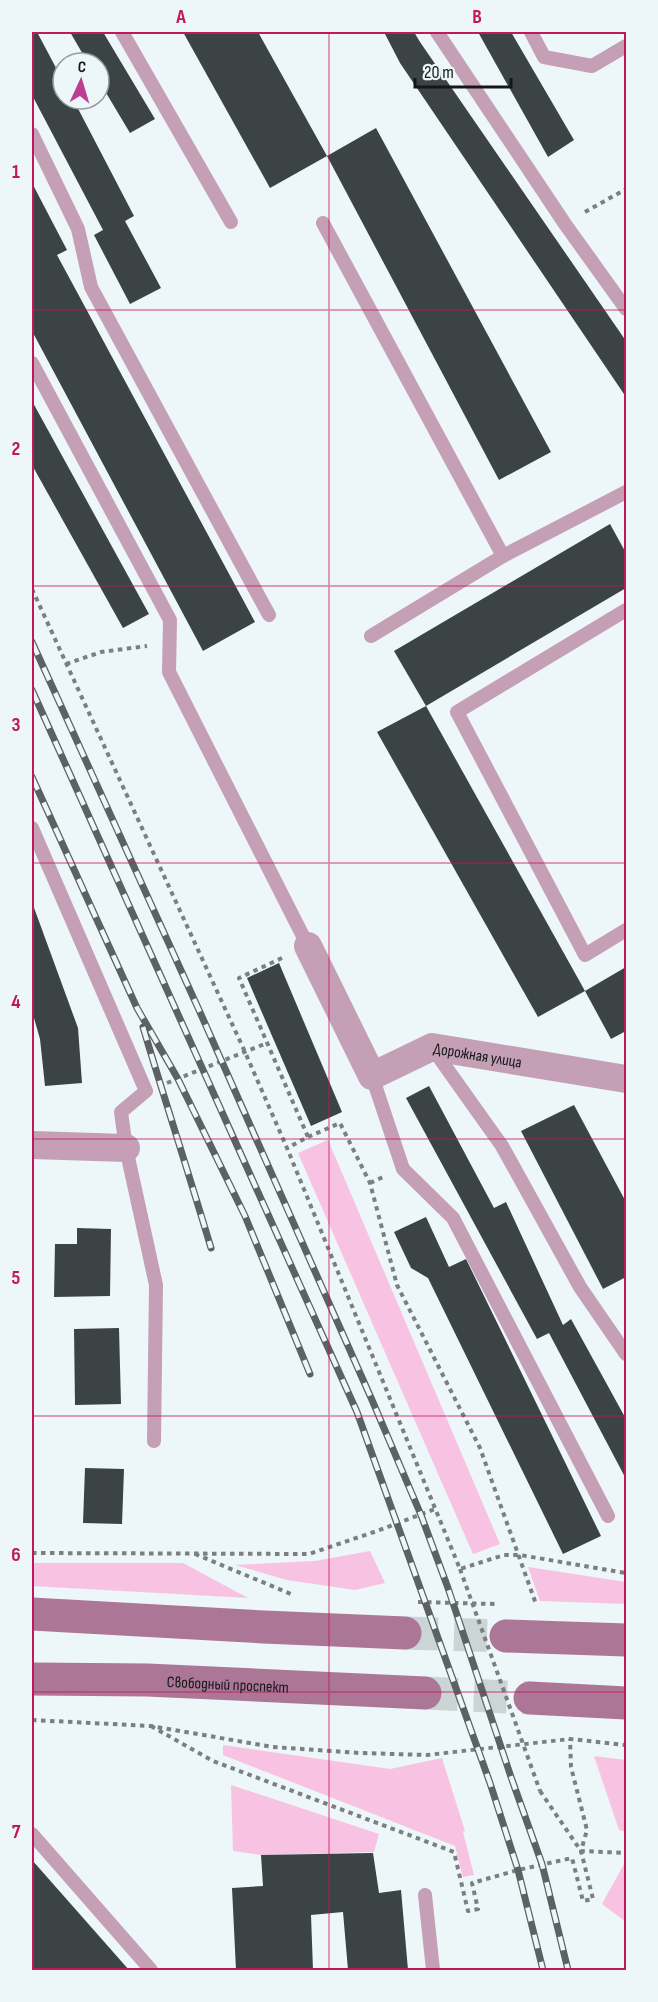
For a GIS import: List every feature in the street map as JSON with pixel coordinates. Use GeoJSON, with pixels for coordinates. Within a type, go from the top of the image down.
{"type":"FeatureCollection","features":[{"type":"Feature","properties":{"kind":"main road"},"geometry":{"type":"LineString","coordinates":[[32,1614],[405,1633]]}},
{"type":"Feature","properties":{"kind":"main road"},"geometry":{"type":"LineString","coordinates":[[506,1636],[627,1640]]}},
{"type":"Feature","properties":{"kind":"main road","name":"Свободный проспект"},"geometry":{"type":"LineString","coordinates":[[32,1679],[147,1680],[425,1692]]}},
{"type":"Feature","properties":{"kind":"main road"},"geometry":{"type":"LineString","coordinates":[[530,1698],[627,1703]]}},
{"type":"Feature","properties":{"kind":"street"},"geometry":{"type":"LineString","coordinates":[[297,951],[372,1076]]}},
{"type":"Feature","properties":{"kind":"street","name":"Дорожная улица"},"geometry":{"type":"LineString","coordinates":[[372,1076],[432,1047],[627,1079]]}},
{"type":"Feature","properties":{"kind":"street"},"geometry":{"type":"LineString","coordinates":[[32,1145],[126,1148]]}},
{"type":"Feature","properties":{"kind":"lane"},"geometry":{"type":"LineString","coordinates":[[122,32],[231,222]]}},
{"type":"Feature","properties":{"kind":"lane"},"geometry":{"type":"LineString","coordinates":[[437,32],[565,224],[627,309]]}},
{"type":"Feature","properties":{"kind":"lane"},"geometry":{"type":"LineString","coordinates":[[531,32],[544,57],[592,66],[627,46]]}},
{"type":"Feature","properties":{"kind":"lane"},"geometry":{"type":"LineString","coordinates":[[32,134],[78,229],[92,287],[269,615]]}},
{"type":"Feature","properties":{"kind":"lane"},"geometry":{"type":"LineString","coordinates":[[323,223],[503,556]]}},
{"type":"Feature","properties":{"kind":"lane"},"geometry":{"type":"LineString","coordinates":[[32,363],[170,620],[169,672],[297,951]]}},
{"type":"Feature","properties":{"kind":"lane"},"geometry":{"type":"LineString","coordinates":[[371,636],[503,556],[627,492]]}},
{"type":"Feature","properties":{"kind":"lane"},"geometry":{"type":"LineString","coordinates":[[627,610],[457,712],[585,955],[627,930]]}},
{"type":"Feature","properties":{"kind":"lane"},"geometry":{"type":"LineString","coordinates":[[32,828],[146,1091],[121,1112],[126,1148],[156,1285],[154,1441]]}},
{"type":"Feature","properties":{"kind":"lane"},"geometry":{"type":"LineString","coordinates":[[432,1047],[502,1146],[580,1287],[627,1354]]}},
{"type":"Feature","properties":{"kind":"lane"},"geometry":{"type":"LineString","coordinates":[[372,1076],[403,1169],[453,1218],[608,1516]]}},
{"type":"Feature","properties":{"kind":"lane"},"geometry":{"type":"LineString","coordinates":[[32,1834],[151,1971]]}},
{"type":"Feature","properties":{"kind":"lane"},"geometry":{"type":"LineString","coordinates":[[425,1895],[433,1971]]}},
{"type":"Feature","properties":{"kind":"path"},"geometry":{"type":"LineString","coordinates":[[597,205],[627,189]]}},
{"type":"Feature","properties":{"kind":"path"},"geometry":{"type":"LineString","coordinates":[[32,589],[287,1148],[460,1569],[540,1791],[580,1851],[593,1899],[583,1901],[572,1858],[518,1869],[472,1883],[478,1909],[468,1911],[454,1852],[213,1761],[151,1726]]}},
{"type":"Feature","properties":{"kind":"path"},"geometry":{"type":"LineString","coordinates":[[66,664],[101,652],[169,644]]}},
{"type":"Feature","properties":{"kind":"path"},"geometry":{"type":"LineString","coordinates":[[297,951],[239,978],[308,1137]]}},
{"type":"Feature","properties":{"kind":"path"},"geometry":{"type":"LineString","coordinates":[[178,1079],[267,1043]]}},
{"type":"Feature","properties":{"kind":"path"},"geometry":{"type":"LineString","coordinates":[[287,1148],[340,1123],[370,1183],[397,1285],[480,1448],[536,1605]]}},
{"type":"Feature","properties":{"kind":"path"},"geometry":{"type":"LineString","coordinates":[[32,1553],[309,1554],[377,1532],[435,1509]]}},
{"type":"Feature","properties":{"kind":"path"},"geometry":{"type":"LineString","coordinates":[[195,1554],[290,1594]]}},
{"type":"Feature","properties":{"kind":"path"},"geometry":{"type":"LineString","coordinates":[[460,1569],[504,1555],[520,1555],[627,1573]]}},
{"type":"Feature","properties":{"kind":"path"},"geometry":{"type":"LineString","coordinates":[[32,1720],[151,1726],[273,1747],[360,1753],[428,1755],[570,1739],[627,1745]]}},
{"type":"Feature","properties":{"kind":"path"},"geometry":{"type":"LineString","coordinates":[[570,1739],[571,1767],[586,1830],[580,1851]]}},
{"type":"Feature","properties":{"kind":"path"},"geometry":{"type":"LineString","coordinates":[[580,1851],[627,1853]]}},
{"type":"Feature","properties":{"kind":"shaded area"},"geometry":{"type":"Polygon","coordinates":[[[328,1140],[500,1544],[473,1554],[298,1153],[328,1140]]]}},
{"type":"Feature","properties":{"kind":"shaded area"},"geometry":{"type":"Polygon","coordinates":[[[370,1551],[385,1583],[355,1590],[287,1580],[235,1565],[315,1561],[370,1551]]]}},
{"type":"Feature","properties":{"kind":"shaded area"},"geometry":{"type":"Polygon","coordinates":[[[32,1563],[183,1563],[248,1598],[32,1586],[32,1563]]]}},
{"type":"Feature","properties":{"kind":"shaded area"},"geometry":{"type":"Polygon","coordinates":[[[528,1567],[626,1582],[626,1604],[540,1601],[528,1567]]]}},
{"type":"Feature","properties":{"kind":"shaded area"},"geometry":{"type":"Polygon","coordinates":[[[223,1745],[390,1769],[442,1758],[465,1831],[463,1832],[474,1875],[463,1877],[455,1846],[223,1755],[223,1745]]]}},
{"type":"Feature","properties":{"kind":"shaded area"},"geometry":{"type":"Polygon","coordinates":[[[594,1756],[626,1760],[626,1832],[619,1830],[594,1756]]]}},
{"type":"Feature","properties":{"kind":"shaded area"},"geometry":{"type":"Polygon","coordinates":[[[231,1785],[379,1834],[374,1852],[261,1855],[233,1851],[231,1785]]]}},
{"type":"Feature","properties":{"kind":"shaded area"},"geometry":{"type":"Polygon","coordinates":[[[626,1864],[626,1922],[602,1904],[626,1864]]]}},
{"type":"Feature","properties":{"kind":"building"},"geometry":{"type":"Polygon","coordinates":[[[32,32],[37,32],[51,58],[51,111],[79,111],[134,216],[125,221],[161,288],[130,304],[94,235],[103,230],[32,95],[32,32]]]}},
{"type":"Feature","properties":{"kind":"building"},"geometry":{"type":"Polygon","coordinates":[[[70,32],[103,32],[155,119],[130,133],[111,101],[111,51],[81,51],[70,32]]]}},
{"type":"Feature","properties":{"kind":"building"},"geometry":{"type":"Polygon","coordinates":[[[183,32],[258,32],[327,156],[270,188],[183,32]]]}},
{"type":"Feature","properties":{"kind":"building"},"geometry":{"type":"Polygon","coordinates":[[[384,32],[414,32],[626,341],[626,397],[400,63],[384,32]]]}},
{"type":"Feature","properties":{"kind":"building"},"geometry":{"type":"Polygon","coordinates":[[[478,32],[511,32],[574,140],[548,157],[478,32]]]}},
{"type":"Feature","properties":{"kind":"building"},"geometry":{"type":"Polygon","coordinates":[[[376,128],[551,452],[499,480],[327,156],[376,128]]]}},
{"type":"Feature","properties":{"kind":"building"},"geometry":{"type":"Polygon","coordinates":[[[32,183],[67,250],[57,255],[255,622],[203,651],[32,331],[32,183]]]}},
{"type":"Feature","properties":{"kind":"building"},"geometry":{"type":"Polygon","coordinates":[[[32,401],[149,614],[123,628],[32,465],[32,401]]]}},
{"type":"Feature","properties":{"kind":"building"},"geometry":{"type":"Polygon","coordinates":[[[610,524],[626,553],[626,588],[426,706],[394,651],[610,524]]]}},
{"type":"Feature","properties":{"kind":"building"},"geometry":{"type":"Polygon","coordinates":[[[426,706],[585,991],[538,1017],[377,732],[426,706]]]}},
{"type":"Feature","properties":{"kind":"building"},"geometry":{"type":"Polygon","coordinates":[[[33,905],[78,1028],[82,1083],[45,1086],[40,1039],[32,1011],[33,905]]]}},
{"type":"Feature","properties":{"kind":"building"},"geometry":{"type":"Polygon","coordinates":[[[279,963],[342,1112],[311,1126],[247,978],[279,963]]]}},
{"type":"Feature","properties":{"kind":"building"},"geometry":{"type":"Polygon","coordinates":[[[626,967],[626,1031],[611,1039],[585,991],[626,967]]]}},
{"type":"Feature","properties":{"kind":"building"},"geometry":{"type":"Polygon","coordinates":[[[429,1086],[494,1208],[506,1202],[563,1325],[571,1319],[626,1419],[626,1479],[549,1333],[537,1339],[406,1098],[429,1086]]]}},
{"type":"Feature","properties":{"kind":"building"},"geometry":{"type":"Polygon","coordinates":[[[574,1105],[626,1202],[626,1277],[603,1289],[521,1131],[574,1105]]]}},
{"type":"Feature","properties":{"kind":"building"},"geometry":{"type":"Polygon","coordinates":[[[426,1217],[449,1267],[466,1259],[601,1536],[563,1554],[428,1278],[411,1268],[394,1232],[426,1217]]]}},
{"type":"Feature","properties":{"kind":"building"},"geometry":{"type":"Polygon","coordinates":[[[77,1228],[111,1229],[110,1296],[54,1297],[55,1244],[77,1244],[77,1228]]]}},
{"type":"Feature","properties":{"kind":"building"},"geometry":{"type":"Polygon","coordinates":[[[119,1328],[121,1404],[75,1405],[74,1329],[119,1328]]]}},
{"type":"Feature","properties":{"kind":"building"},"geometry":{"type":"Polygon","coordinates":[[[85,1468],[124,1469],[122,1524],[83,1523],[85,1468]]]}},
{"type":"Feature","properties":{"kind":"building"},"geometry":{"type":"Polygon","coordinates":[[[373,1853],[379,1893],[401,1890],[408,1970],[348,1970],[343,1912],[311,1915],[313,1970],[236,1970],[232,1888],[263,1886],[261,1855],[373,1853]]]}},
{"type":"Feature","properties":{"kind":"building"},"geometry":{"type":"Polygon","coordinates":[[[32,1860],[129,1970],[32,1970],[32,1860]]]}},
{"type":"Feature","properties":{"kind":"tunnel"},"geometry":{"type":"LineString","coordinates":[[405,1633],[506,1636]]}},
{"type":"Feature","properties":{"kind":"tunnel"},"geometry":{"type":"LineString","coordinates":[[425,1693],[530,1698]]}},
{"type":"Feature","properties":{"kind":"railway"},"geometry":{"type":"LineString","coordinates":[[32,642],[199,1010],[421,1515],[542,1864],[568,1970]]}},
{"type":"Feature","properties":{"kind":"railway"},"geometry":{"type":"LineString","coordinates":[[32,690],[357,1412],[490,1783],[518,1870],[543,1970]]}},
{"type":"Feature","properties":{"kind":"railway"},"geometry":{"type":"LineString","coordinates":[[32,777],[137,1008],[178,1079],[245,1216],[310,1374]]}},
{"type":"Feature","properties":{"kind":"railway"},"geometry":{"type":"LineString","coordinates":[[143,1027],[211,1248]]}}]}
